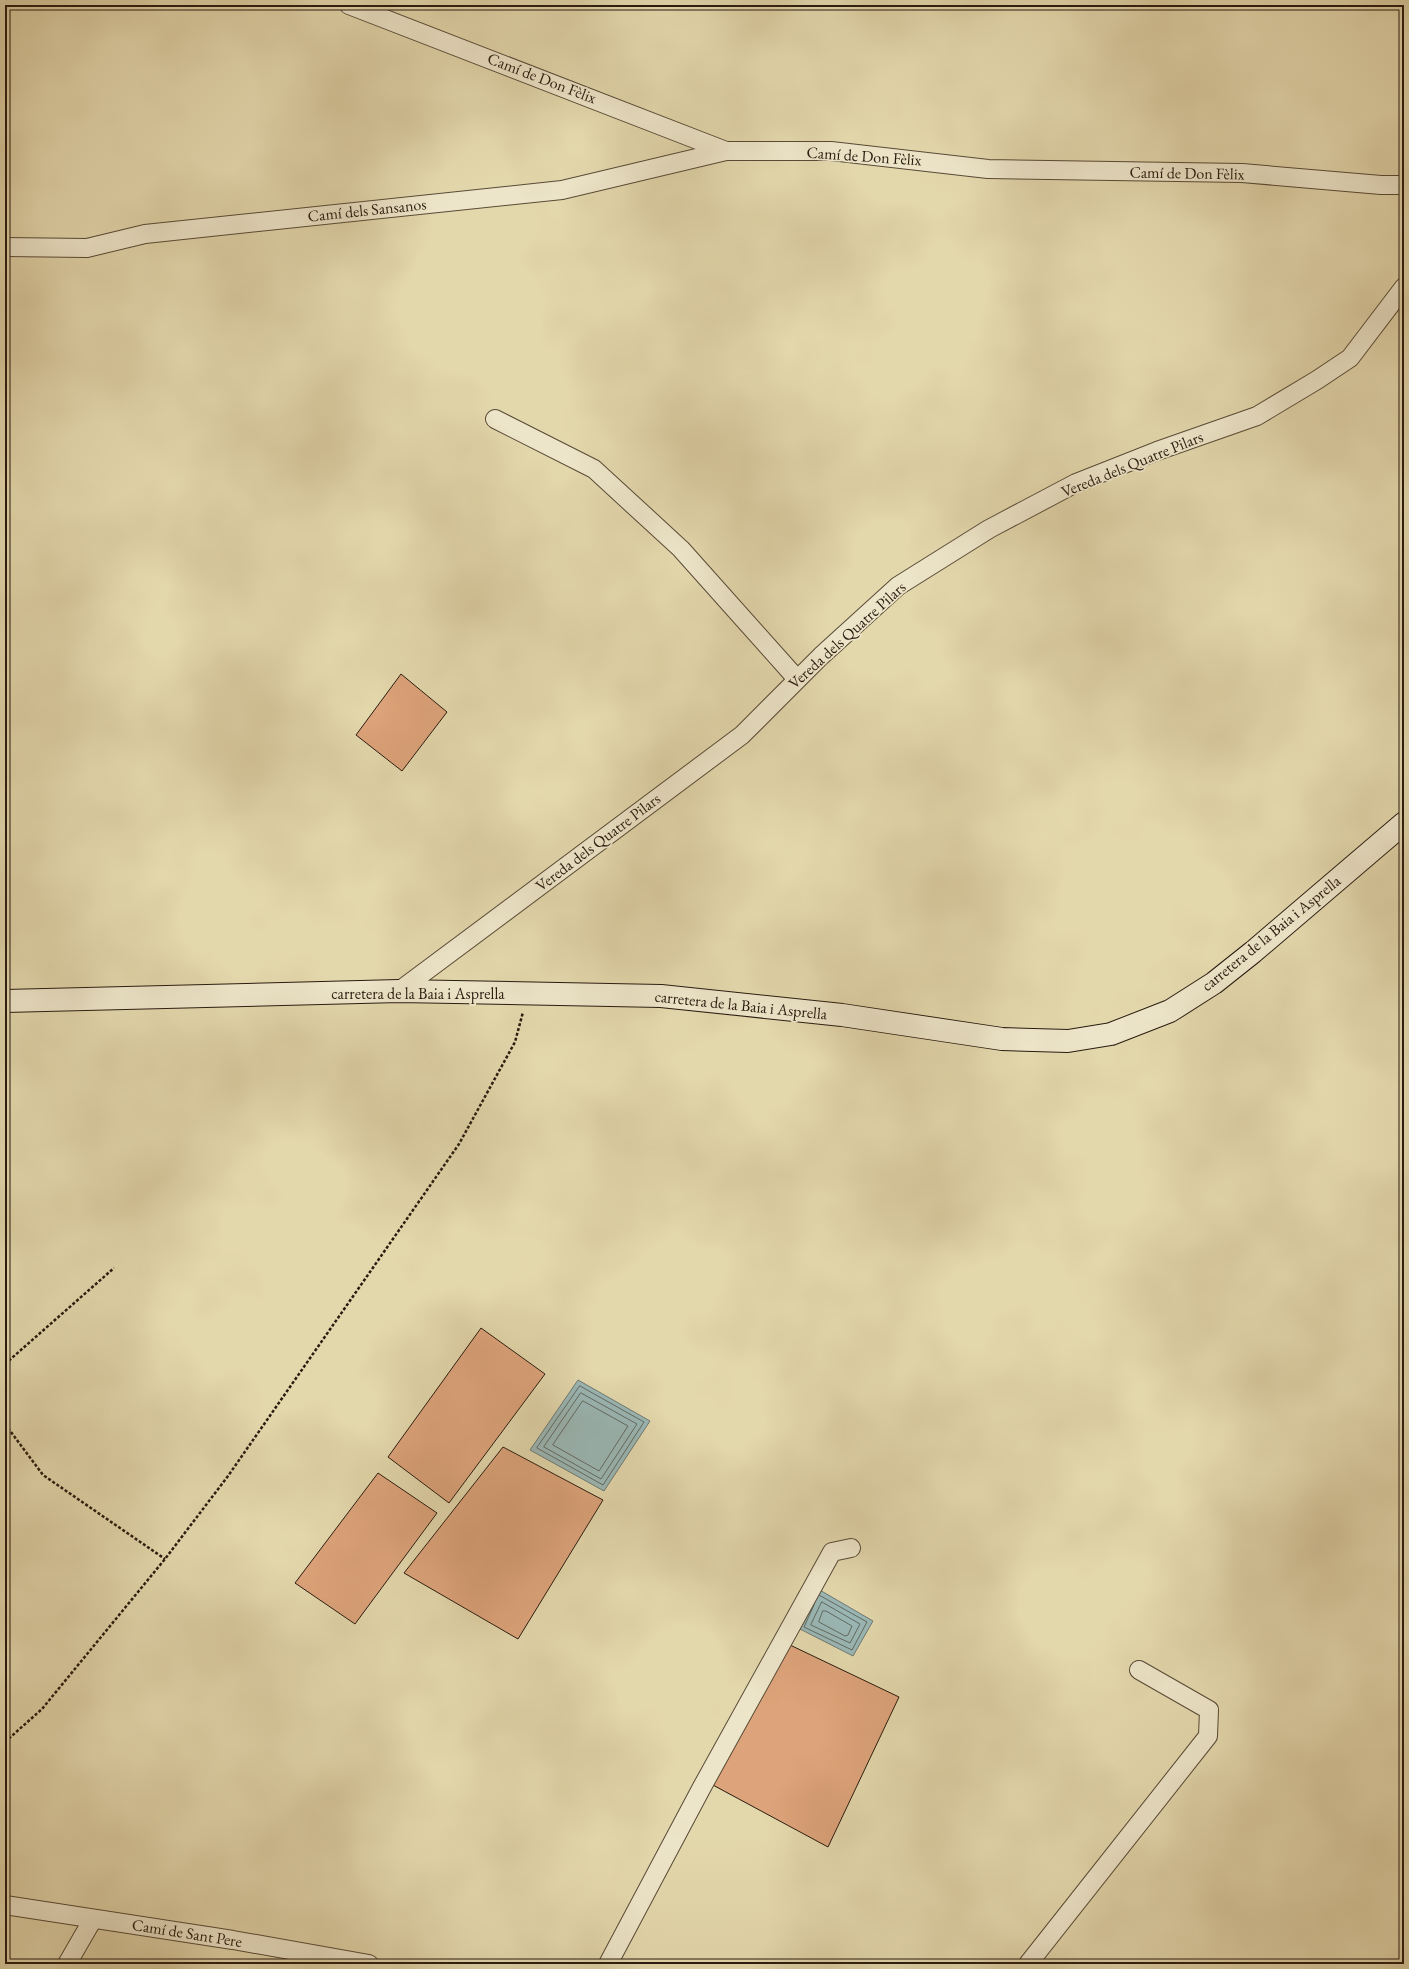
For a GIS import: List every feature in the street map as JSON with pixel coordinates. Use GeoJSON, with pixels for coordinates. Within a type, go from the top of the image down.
{"type":"FeatureCollection","features":[{"type":"Feature","properties":{"kind":"main road","name":"carretera de la Baia i Asprella"},"geometry":{"type":"LineString","coordinates":[[5,1001],[400,992],[660,996],[842,1015],[1002,1039],[1068,1041],[1111,1034],[1170,1011],[1214,983],[1253,952],[1404,823]]}},
{"type":"Feature","properties":{"kind":"street","name":"Camí de Don Fèlix"},"geometry":{"type":"LineString","coordinates":[[350,5],[726,150],[831,150],[988,169],[1242,173],[1381,185],[1404,185]]}},
{"type":"Feature","properties":{"kind":"street","name":"Camí dels Sansanos"},"geometry":{"type":"LineString","coordinates":[[5,247],[87,248],[145,234],[562,190],[726,150]]}},
{"type":"Feature","properties":{"kind":"street","name":"Vereda dels Quatre Pilars"},"geometry":{"type":"LineString","coordinates":[[400,992],[742,734],[797,680],[898,586],[989,529],[1076,483],[1157,451],[1257,416],[1317,380],[1350,358],[1404,287]]}},
{"type":"Feature","properties":{"kind":"street"},"geometry":{"type":"LineString","coordinates":[[495,419],[594,469],[681,549],[797,680]]}},
{"type":"Feature","properties":{"kind":"street"},"geometry":{"type":"LineString","coordinates":[[608,1964],[702,1787],[832,1552],[851,1548]]}},
{"type":"Feature","properties":{"kind":"street"},"geometry":{"type":"LineString","coordinates":[[1028,1964],[1208,1736],[1209,1710],[1139,1670]]}},
{"type":"Feature","properties":{"kind":"street","name":"Camí de Sant Pere"},"geometry":{"type":"LineString","coordinates":[[5,1906],[233,1940],[369,1964]]}},
{"type":"Feature","properties":{"kind":"street"},"geometry":{"type":"LineString","coordinates":[[67,1964],[92,1919]]}},
{"type":"Feature","properties":{"kind":"path"},"geometry":{"type":"LineString","coordinates":[[5,1742],[42,1709],[165,1559],[232,1470],[459,1144],[515,1042],[527,994]]}},
{"type":"Feature","properties":{"kind":"path"},"geometry":{"type":"LineString","coordinates":[[5,1364],[114,1268]]}},
{"type":"Feature","properties":{"kind":"path"},"geometry":{"type":"LineString","coordinates":[[5,1424],[43,1475],[165,1559]]}},
{"type":"Feature","properties":{"kind":"water"},"geometry":{"type":"Polygon","coordinates":[[[578,1380],[650,1421],[604,1491],[530,1450],[578,1380]]]}},
{"type":"Feature","properties":{"kind":"water"},"geometry":{"type":"Polygon","coordinates":[[[818,1589],[873,1621],[853,1656],[798,1628],[818,1589]]]}},
{"type":"Feature","properties":{"kind":"building"},"geometry":{"type":"Polygon","coordinates":[[[401,674],[447,712],[402,771],[356,735],[401,674]]]}},
{"type":"Feature","properties":{"kind":"building"},"geometry":{"type":"Polygon","coordinates":[[[481,1328],[545,1374],[449,1503],[388,1457],[481,1328]]]}},
{"type":"Feature","properties":{"kind":"building"},"geometry":{"type":"Polygon","coordinates":[[[503,1447],[603,1500],[518,1639],[404,1573],[503,1447]]]}},
{"type":"Feature","properties":{"kind":"building"},"geometry":{"type":"Polygon","coordinates":[[[378,1473],[437,1513],[355,1624],[295,1583],[378,1473]]]}},
{"type":"Feature","properties":{"kind":"building"},"geometry":{"type":"Polygon","coordinates":[[[790,1645],[899,1697],[828,1847],[711,1784],[790,1645]]]}}]}
